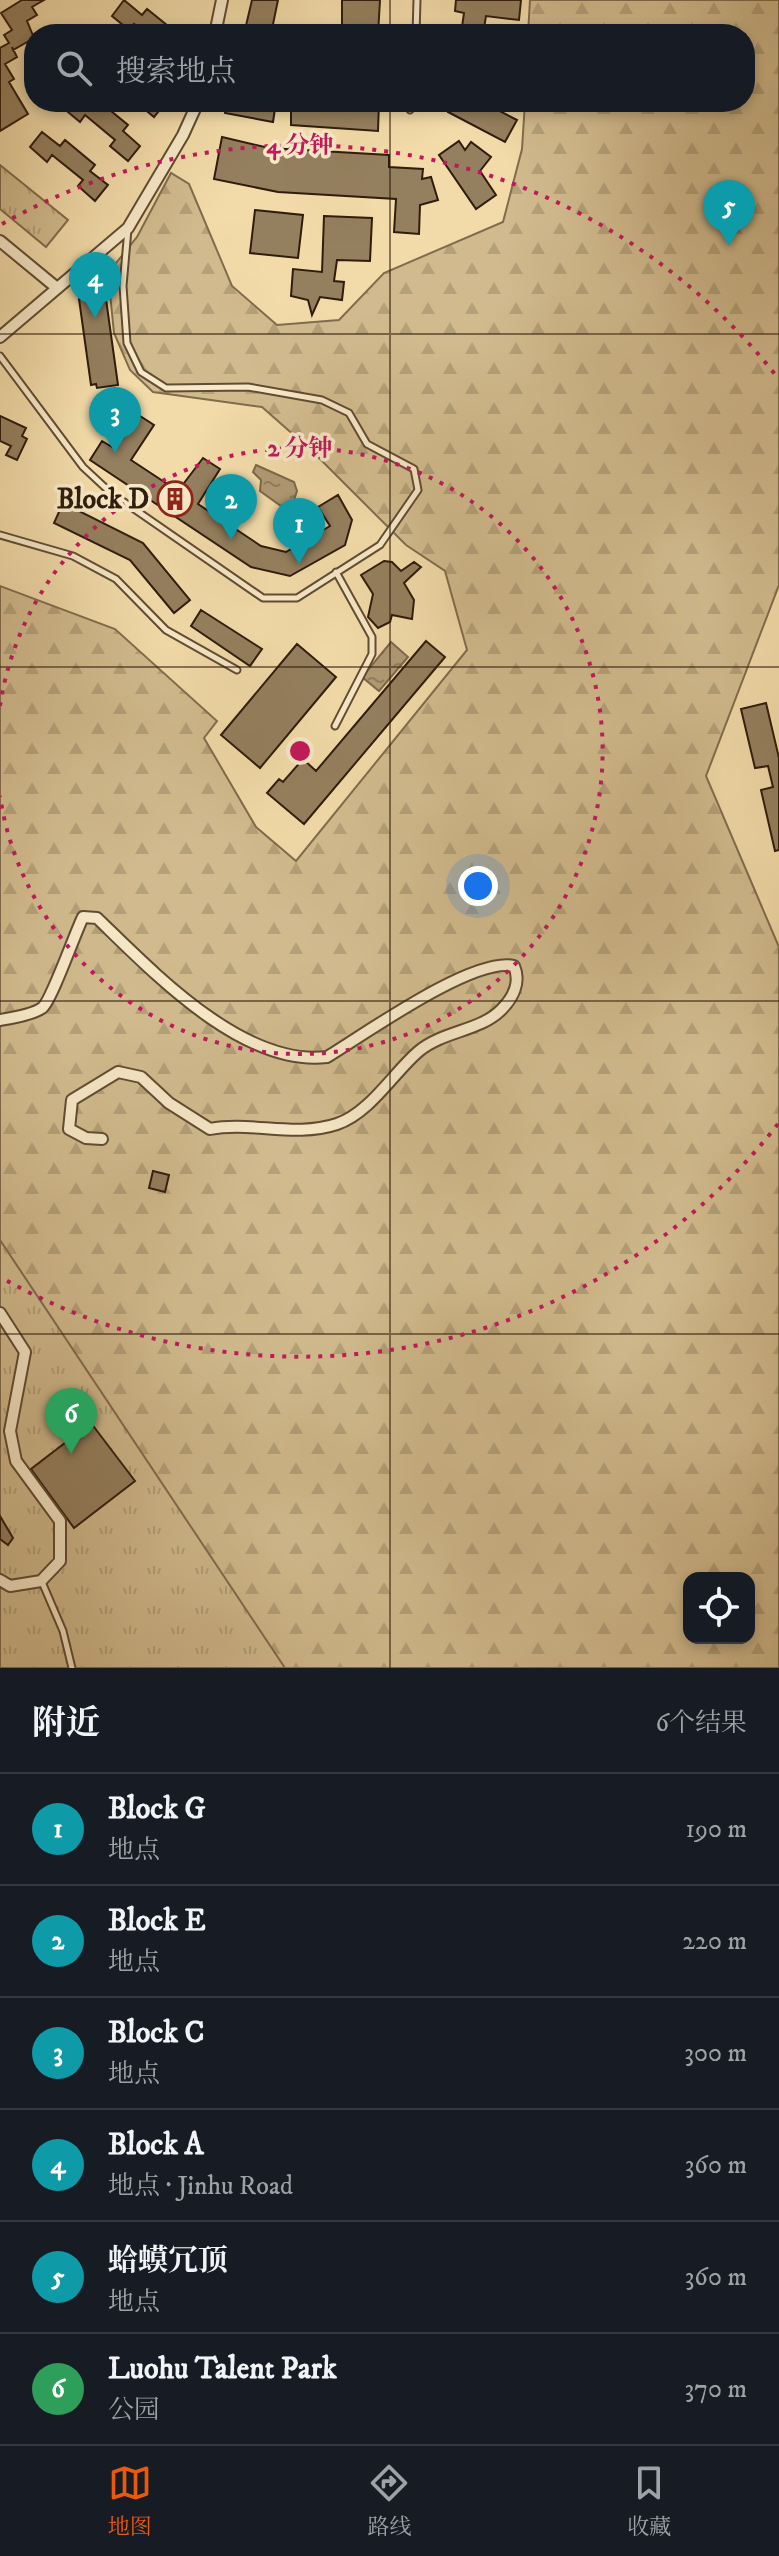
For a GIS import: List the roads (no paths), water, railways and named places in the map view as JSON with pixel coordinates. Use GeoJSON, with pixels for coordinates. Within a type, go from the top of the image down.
{"type":"FeatureCollection","features":[{"type":"Feature","properties":{"kind":"street"},"geometry":{"type":"LineString","coordinates":[[217,24],[222,0]]}},
{"type":"Feature","properties":{"kind":"street"},"geometry":{"type":"LineString","coordinates":[[0,337],[128,228],[176,149],[193,112]]}},
{"type":"Feature","properties":{"kind":"street"},"geometry":{"type":"LineString","coordinates":[[0,241],[57,288]]}},
{"type":"Feature","properties":{"kind":"street"},"geometry":{"type":"LineString","coordinates":[[0,1020],[42,1008],[52,997],[60,968],[83,917],[97,918],[207,1016],[242,1040],[278,1054],[306,1060],[327,1057],[458,978],[500,963],[514,966],[518,976],[514,993],[499,1012],[441,1035],[421,1050],[370,1101],[339,1123],[298,1130],[232,1124],[210,1129],[169,1103],[141,1077],[118,1072],[72,1100],[69,1129],[86,1138],[102,1139]]}},
{"type":"Feature","properties":{"kind":"street"},"geometry":{"type":"LineString","coordinates":[[0,1313],[25,1352],[10,1431],[16,1461],[60,1521],[60,1561],[41,1581],[10,1586],[0,1580]]}},
{"type":"Feature","properties":{"kind":"lane"},"geometry":{"type":"LineString","coordinates":[[416,24],[417,0]]}},
{"type":"Feature","properties":{"kind":"lane"},"geometry":{"type":"LineString","coordinates":[[0,356],[83,467],[111,493],[263,598],[297,598],[380,545],[418,490],[414,469],[367,444],[349,413],[322,400],[248,387],[166,388],[141,372],[127,343],[123,286],[128,228]]}},
{"type":"Feature","properties":{"kind":"lane"},"geometry":{"type":"LineString","coordinates":[[0,535],[73,556],[116,579],[166,630],[237,670]]}},
{"type":"Feature","properties":{"kind":"lane"},"geometry":{"type":"LineString","coordinates":[[335,726],[372,654],[372,637],[336,572]]}},
{"type":"Feature","properties":{"kind":"lane"},"geometry":{"type":"LineString","coordinates":[[41,1581],[63,1631],[72,1668]]}},
{"type":"Feature","properties":{"kind":"water"},"geometry":{"type":"Polygon","coordinates":[[[256,465],[294,482],[297,491],[294,500],[281,506],[260,491],[261,480],[253,472],[256,465]]]}},
{"type":"Feature","properties":{"kind":"water"},"geometry":{"type":"Polygon","coordinates":[[[391,642],[408,657],[379,691],[362,677],[391,642]]]}},
{"type":"Feature","properties":{"kind":"place","name":"蛤蟆冗顶"},"geometry":{"type":"Point","coordinates":[729,246]}},
{"type":"Feature","properties":{"kind":"place","name":"Block A"},"geometry":{"type":"Point","coordinates":[95,318]}},
{"type":"Feature","properties":{"kind":"place","name":"Block C"},"geometry":{"type":"Point","coordinates":[115,453]}},
{"type":"Feature","properties":{"kind":"place","name":"Block D"},"geometry":{"type":"Point","coordinates":[175,499]}},
{"type":"Feature","properties":{"kind":"place","name":"Block E"},"geometry":{"type":"Point","coordinates":[231,540]}},
{"type":"Feature","properties":{"kind":"place","name":"Block G"},"geometry":{"type":"Point","coordinates":[299,564]}},
{"type":"Feature","properties":{"kind":"place","name":"Luohu Talent Park"},"geometry":{"type":"Point","coordinates":[71,1454]}}]}
